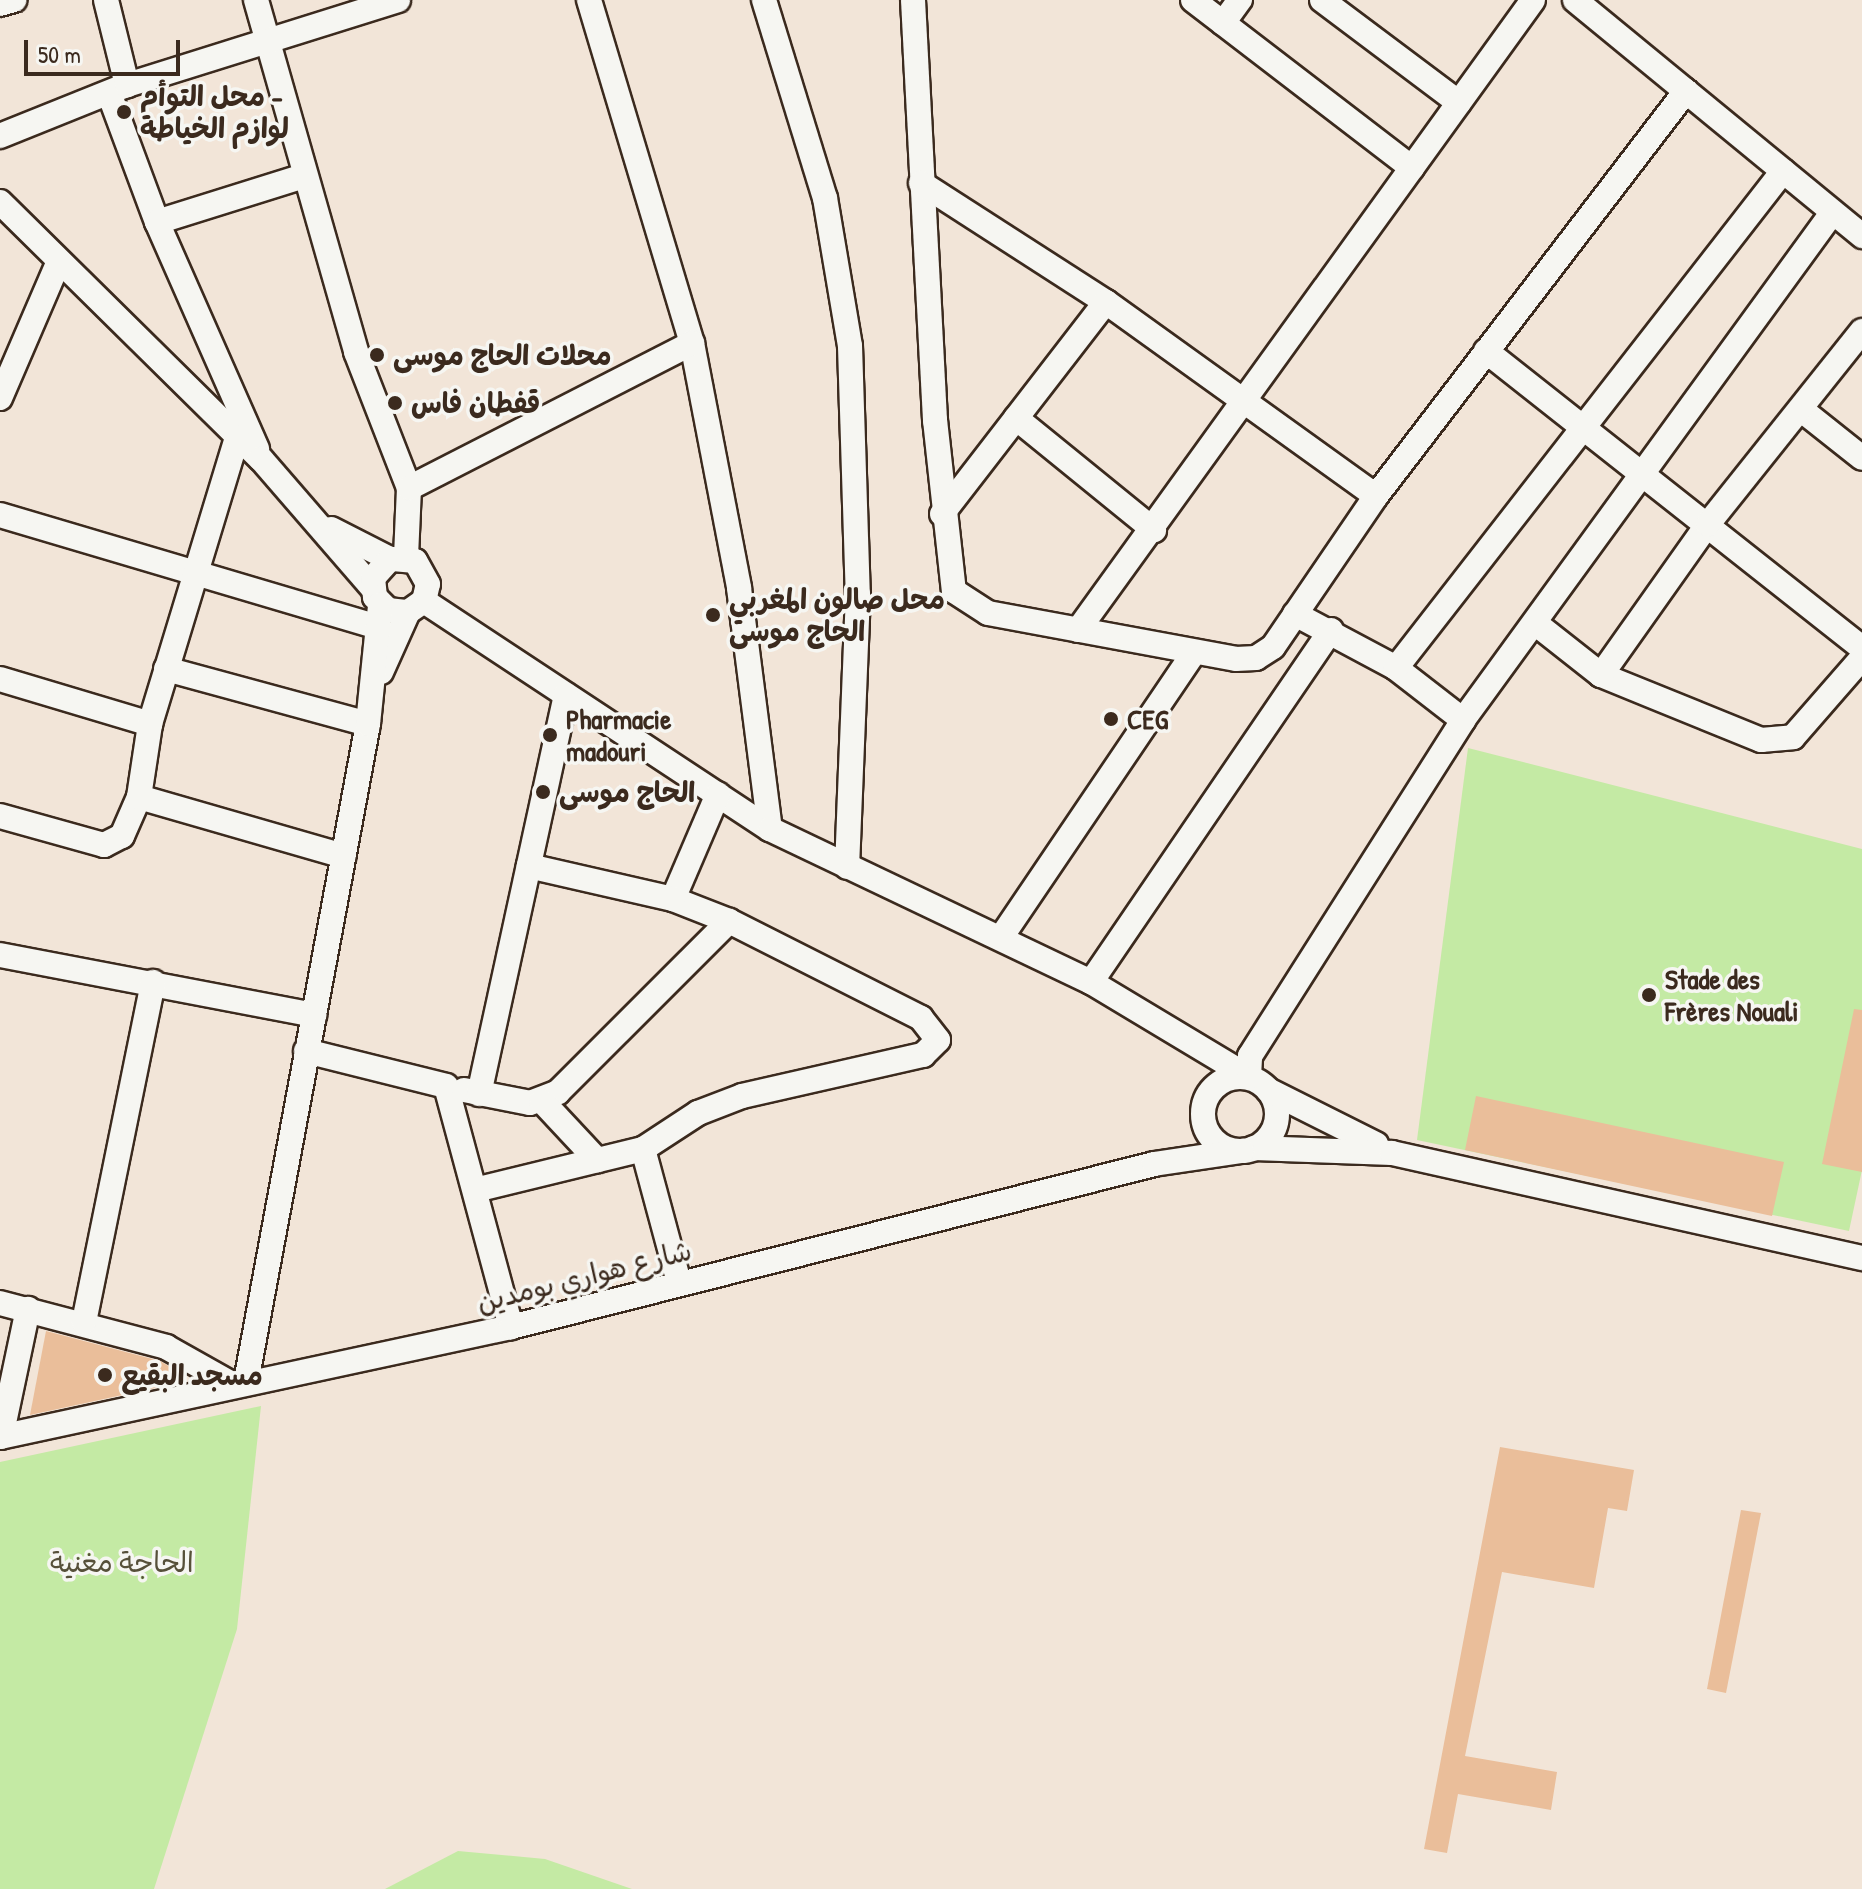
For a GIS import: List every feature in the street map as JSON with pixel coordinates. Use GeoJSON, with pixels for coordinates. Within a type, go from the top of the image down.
{"type":"FeatureCollection","features":[{"type":"Feature","properties":{"kind":"street"},"geometry":{"type":"LineString","coordinates":[[0,4],[14,0]]}},
{"type":"Feature","properties":{"kind":"street"},"geometry":{"type":"LineString","coordinates":[[106,0],[118,89],[157,222],[261,459]]}},
{"type":"Feature","properties":{"kind":"street"},"geometry":{"type":"LineString","coordinates":[[256,0],[361,366],[409,488],[398,558]]}},
{"type":"Feature","properties":{"kind":"street"},"geometry":{"type":"LineString","coordinates":[[0,136],[118,89],[398,0]]}},
{"type":"Feature","properties":{"kind":"street"},"geometry":{"type":"LineString","coordinates":[[589,0],[692,343],[739,588],[770,829]]}},
{"type":"Feature","properties":{"kind":"street"},"geometry":{"type":"LineString","coordinates":[[764,0],[825,198],[850,346],[858,594],[847,867]]}},
{"type":"Feature","properties":{"kind":"street"},"geometry":{"type":"LineString","coordinates":[[913,0],[942,514],[960,600],[988,613],[1194,652],[1256,658],[1273,647],[1376,496],[1686,91]]}},
{"type":"Feature","properties":{"kind":"street"},"geometry":{"type":"LineString","coordinates":[[1193,0],[1412,168]]}},
{"type":"Feature","properties":{"kind":"street"},"geometry":{"type":"LineString","coordinates":[[1223,23],[1240,0]]}},
{"type":"Feature","properties":{"kind":"street"},"geometry":{"type":"LineString","coordinates":[[1322,0],[1459,103]]}},
{"type":"Feature","properties":{"kind":"street"},"geometry":{"type":"LineString","coordinates":[[1078,630],[1154,530],[1533,0]]}},
{"type":"Feature","properties":{"kind":"street"},"geometry":{"type":"LineString","coordinates":[[1575,0],[1862,236]]}},
{"type":"Feature","properties":{"kind":"street"},"geometry":{"type":"LineString","coordinates":[[1396,668],[1783,171]]}},
{"type":"Feature","properties":{"kind":"street"},"geometry":{"type":"LineString","coordinates":[[157,222],[304,176]]}},
{"type":"Feature","properties":{"kind":"street"},"geometry":{"type":"LineString","coordinates":[[921,183],[1106,302],[1376,496]]}},
{"type":"Feature","properties":{"kind":"street"},"geometry":{"type":"LineString","coordinates":[[0,202],[261,459],[322,524],[377,606]]}},
{"type":"Feature","properties":{"kind":"street"},"geometry":{"type":"LineString","coordinates":[[1203,1113],[1213,1140],[1248,1150],[1276,1123],[1250,1056],[1463,720],[1832,213]]}},
{"type":"Feature","properties":{"kind":"street"},"geometry":{"type":"LineString","coordinates":[[0,398],[59,261]]}},
{"type":"Feature","properties":{"kind":"street"},"geometry":{"type":"LineString","coordinates":[[942,514],[1106,302]]}},
{"type":"Feature","properties":{"kind":"street"},"geometry":{"type":"LineString","coordinates":[[1601,675],[1708,524],[1803,411],[1862,331]]}},
{"type":"Feature","properties":{"kind":"street"},"geometry":{"type":"LineString","coordinates":[[409,488],[692,343]]}},
{"type":"Feature","properties":{"kind":"street"},"geometry":{"type":"LineString","coordinates":[[1486,351],[1862,648]]}},
{"type":"Feature","properties":{"kind":"street"},"geometry":{"type":"LineString","coordinates":[[1803,411],[1862,458]]}},
{"type":"Feature","properties":{"kind":"street"},"geometry":{"type":"LineString","coordinates":[[1016,418],[1154,530]]}},
{"type":"Feature","properties":{"kind":"street"},"geometry":{"type":"LineString","coordinates":[[0,816],[113,846],[139,797],[150,724],[237,437]]}},
{"type":"Feature","properties":{"kind":"street"},"geometry":{"type":"LineString","coordinates":[[0,515],[195,574],[377,606],[416,607],[566,695],[770,829],[1002,936],[1091,982],[1184,1032],[1259,1084],[1392,1153],[1862,1258]]}},
{"type":"Feature","properties":{"kind":"street"},"geometry":{"type":"LineString","coordinates":[[322,524],[398,558],[427,575],[416,607],[374,689]]}},
{"type":"Feature","properties":{"kind":"street"},"geometry":{"type":"LineString","coordinates":[[0,1303],[84,1322],[166,1347],[239,1383],[314,1015],[374,689],[377,569],[398,558]]}},
{"type":"Feature","properties":{"kind":"street"},"geometry":{"type":"LineString","coordinates":[[1295,614],[1331,630],[1396,668],[1463,720]]}},
{"type":"Feature","properties":{"kind":"street"},"geometry":{"type":"LineString","coordinates":[[1535,623],[1601,675],[1777,742],[1793,737],[1819,713],[1862,658]]}},
{"type":"Feature","properties":{"kind":"street"},"geometry":{"type":"LineString","coordinates":[[1091,982],[1331,630]]}},
{"type":"Feature","properties":{"kind":"street"},"geometry":{"type":"LineString","coordinates":[[1002,936],[1194,652]]}},
{"type":"Feature","properties":{"kind":"street"},"geometry":{"type":"LineString","coordinates":[[166,669],[368,724]]}},
{"type":"Feature","properties":{"kind":"street"},"geometry":{"type":"LineString","coordinates":[[0,679],[150,724]]}},
{"type":"Feature","properties":{"kind":"street"},"geometry":{"type":"LineString","coordinates":[[479,1094],[566,695]]}},
{"type":"Feature","properties":{"kind":"street"},"geometry":{"type":"LineString","coordinates":[[673,899],[718,794]]}},
{"type":"Feature","properties":{"kind":"street"},"geometry":{"type":"LineString","coordinates":[[139,797],[344,856]]}},
{"type":"Feature","properties":{"kind":"street"},"geometry":{"type":"LineString","coordinates":[[475,1190],[643,1149],[698,1113],[742,1096],[923,1055],[938,1040],[921,1018],[729,921],[673,899],[529,866]]}},
{"type":"Feature","properties":{"kind":"street"},"geometry":{"type":"LineString","coordinates":[[542,1101],[729,921]]}},
{"type":"Feature","properties":{"kind":"street"},"geometry":{"type":"LineString","coordinates":[[0,955],[314,1015]]}},
{"type":"Feature","properties":{"kind":"street"},"geometry":{"type":"LineString","coordinates":[[84,1322],[153,982]]}},
{"type":"Feature","properties":{"kind":"street"},"geometry":{"type":"LineString","coordinates":[[1179,1158],[1196,1143],[1203,1113],[1202,1066],[1184,1032]]}},
{"type":"Feature","properties":{"kind":"street"},"geometry":{"type":"LineString","coordinates":[[306,1051],[479,1094],[542,1101],[597,1160]]}},
{"type":"Feature","properties":{"kind":"street"},"geometry":{"type":"LineString","coordinates":[[1203,1113],[1226,1079],[1259,1084]]}},
{"type":"Feature","properties":{"kind":"street"},"geometry":{"type":"LineString","coordinates":[[446,1086],[511,1327]]}},
{"type":"Feature","properties":{"kind":"street"},"geometry":{"type":"LineString","coordinates":[[643,1149],[679,1282]]}},
{"type":"Feature","properties":{"kind":"street","name":"شارع هواري بومدين"},"geometry":{"type":"LineString","coordinates":[[0,1437],[239,1383],[511,1327],[679,1282],[1179,1158],[1248,1150],[1392,1153]]}},
{"type":"Feature","properties":{"kind":"street"},"geometry":{"type":"LineString","coordinates":[[0,1437],[28,1309]]}},
{"type":"Feature","properties":{"kind":"green space","name":"Stade des Frères Nouali"},"geometry":{"type":"Polygon","coordinates":[[[1468,748],[1862,849],[1862,1170],[1849,1231],[1417,1140],[1468,748]]]}},
{"type":"Feature","properties":{"kind":"green space","name":"الحاجة مغنية"},"geometry":{"type":"Polygon","coordinates":[[[261,1406],[237,1629],[154,1889],[0,1889],[0,1462],[261,1406]]]}},
{"type":"Feature","properties":{"kind":"green space"},"geometry":{"type":"Polygon","coordinates":[[[458,1851],[545,1859],[632,1889],[385,1889],[458,1851]]]}},
{"type":"Feature","properties":{"kind":"building"},"geometry":{"type":"Polygon","coordinates":[[[1854,1009],[1862,1010],[1862,1172],[1822,1164],[1854,1009]]]}},
{"type":"Feature","properties":{"kind":"building"},"geometry":{"type":"Polygon","coordinates":[[[1476,1096],[1784,1162],[1772,1216],[1465,1150],[1476,1096]]]}},
{"type":"Feature","properties":{"kind":"building","name":"مسجد البقيع"},"geometry":{"type":"Polygon","coordinates":[[[46,1331],[160,1361],[172,1368],[173,1384],[30,1415],[46,1331]]]}},
{"type":"Feature","properties":{"kind":"building"},"geometry":{"type":"Polygon","coordinates":[[[1500,1447],[1634,1470],[1627,1511],[1608,1508],[1594,1588],[1502,1572],[1465,1756],[1557,1772],[1551,1810],[1458,1794],[1447,1853],[1424,1849],[1500,1447]]]}},
{"type":"Feature","properties":{"kind":"building"},"geometry":{"type":"Polygon","coordinates":[[[1741,1510],[1761,1513],[1726,1693],[1707,1689],[1741,1510]]]}},
{"type":"Feature","properties":{"kind":"place","name":"محل التوأم - لوازم الخياطة"},"geometry":{"type":"Point","coordinates":[124,112]}},
{"type":"Feature","properties":{"kind":"place","name":"محلات الحاج موسى"},"geometry":{"type":"Point","coordinates":[377,355]}},
{"type":"Feature","properties":{"kind":"place","name":"قفطان فاس"},"geometry":{"type":"Point","coordinates":[395,403]}},
{"type":"Feature","properties":{"kind":"place","name":"محل صالون المغربي الحاج موسى"},"geometry":{"type":"Point","coordinates":[713,615]}},
{"type":"Feature","properties":{"kind":"place","name":"CEG"},"geometry":{"type":"Point","coordinates":[1111,719]}},
{"type":"Feature","properties":{"kind":"place","name":"Pharmacie madouri"},"geometry":{"type":"Point","coordinates":[550,735]}},
{"type":"Feature","properties":{"kind":"place","name":"الحاج موسى"},"geometry":{"type":"Point","coordinates":[543,792]}},
{"type":"Feature","properties":{"kind":"place","name":"Stade des Frères Nouali"},"geometry":{"type":"Point","coordinates":[1649,995]}},
{"type":"Feature","properties":{"kind":"place","name":"مسجد البقيع"},"geometry":{"type":"Point","coordinates":[105,1375]}}]}
